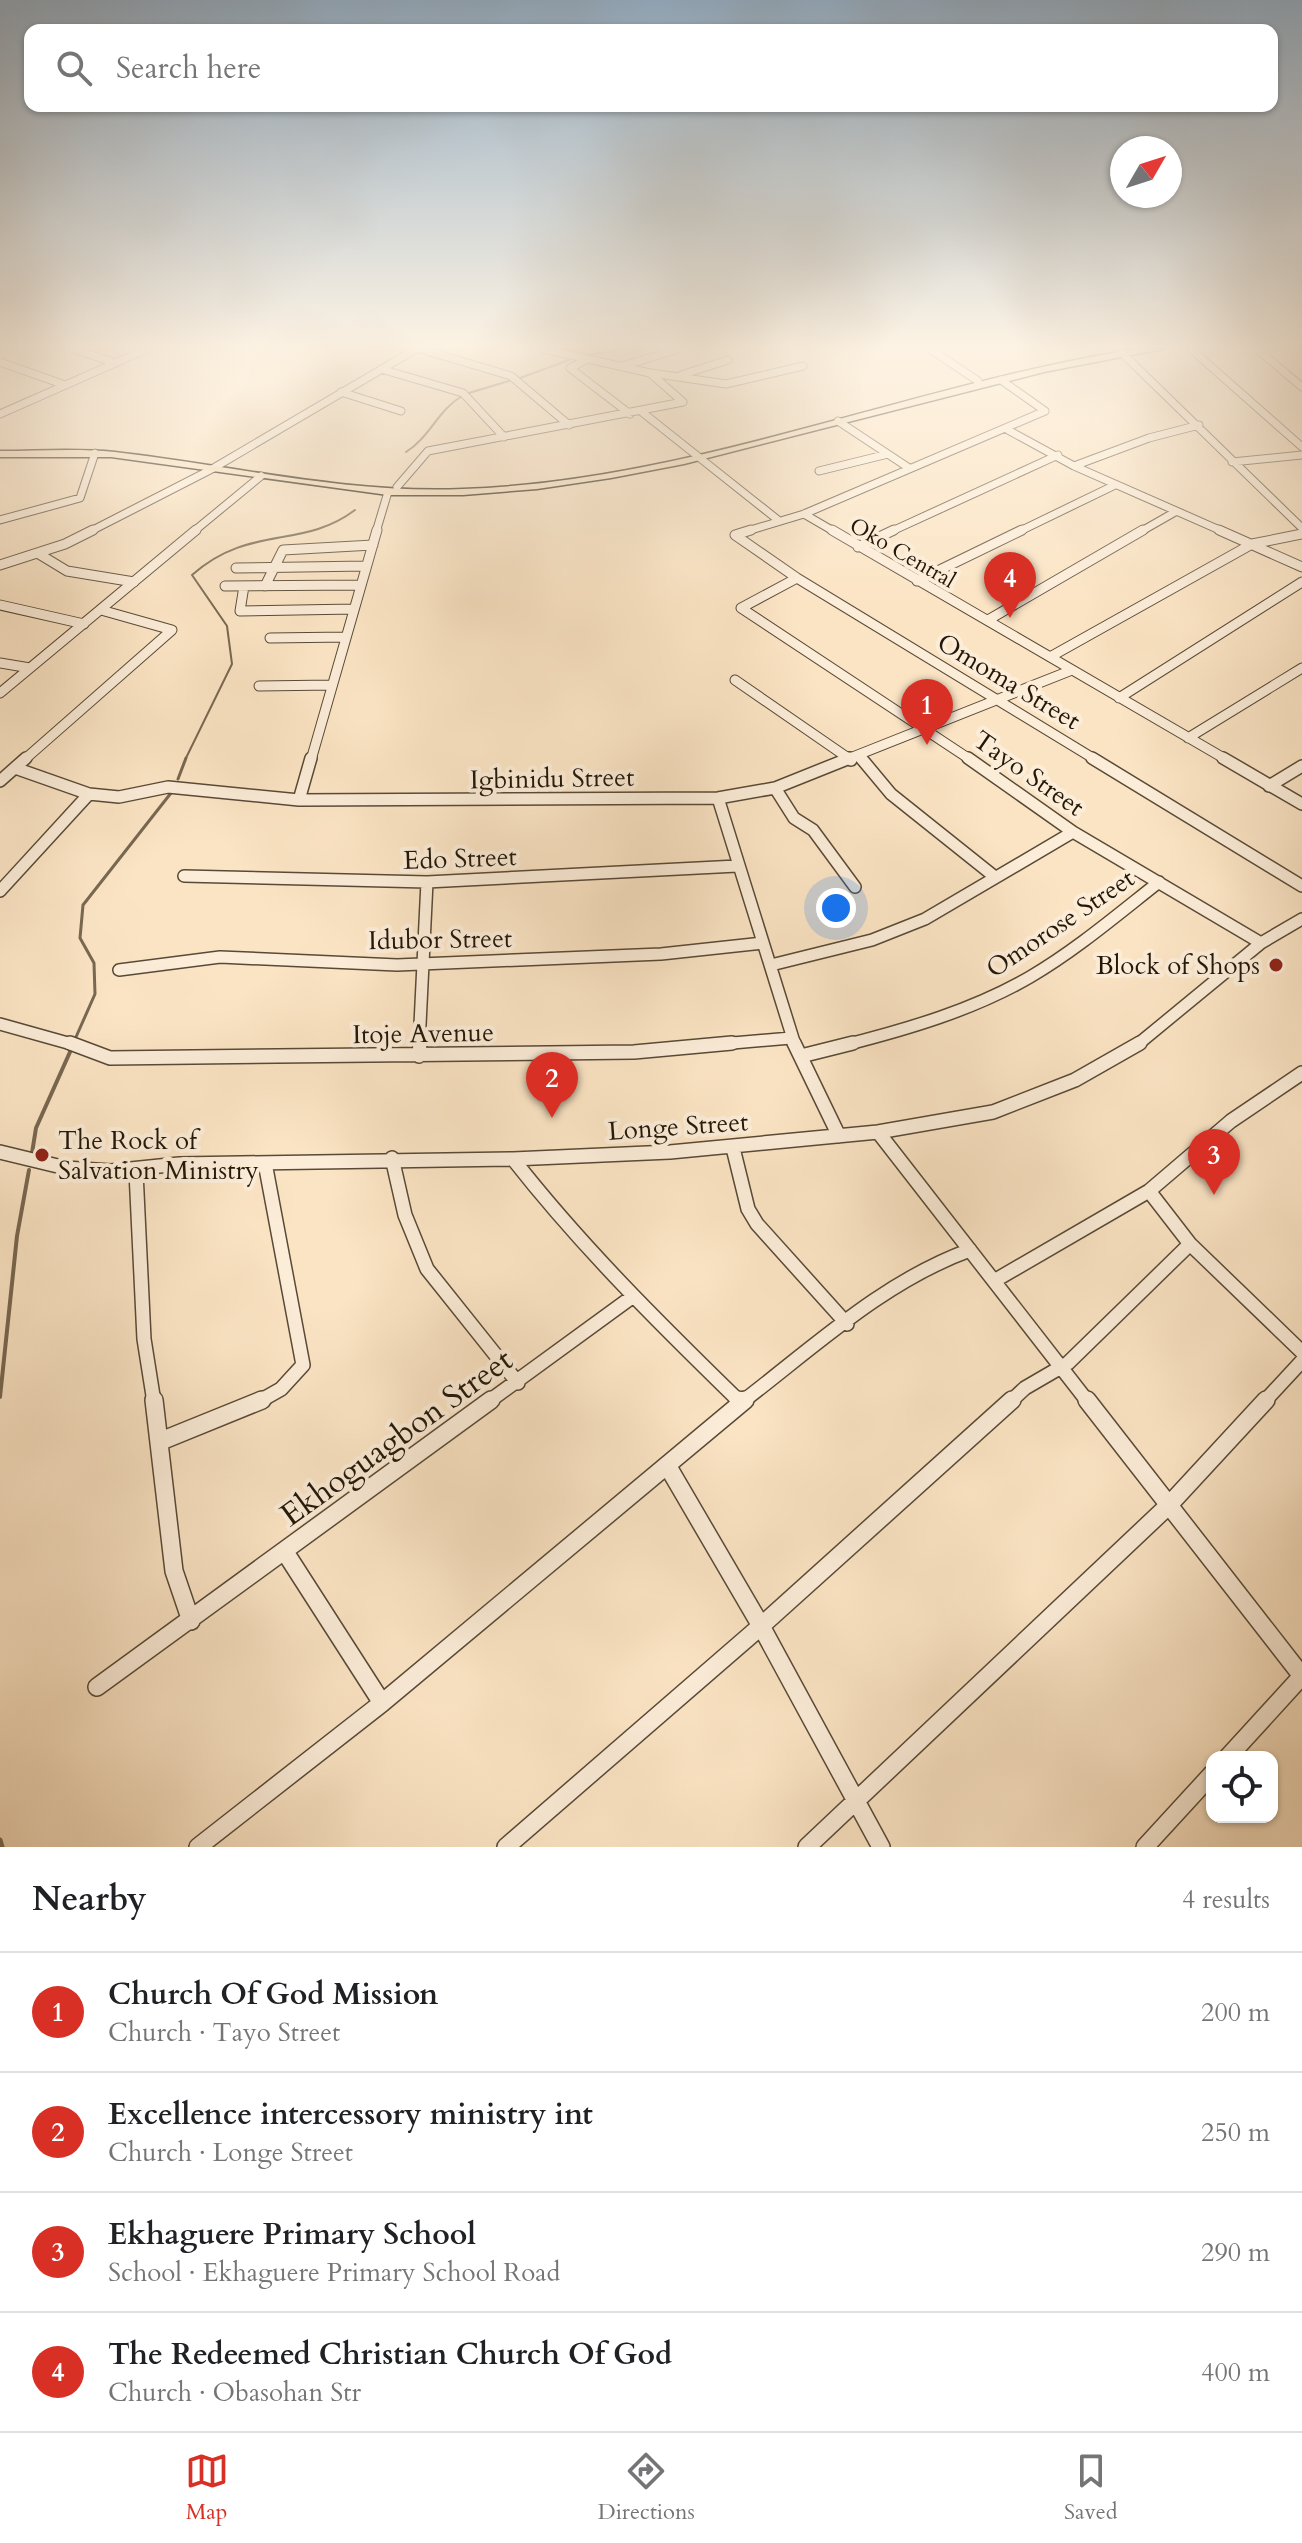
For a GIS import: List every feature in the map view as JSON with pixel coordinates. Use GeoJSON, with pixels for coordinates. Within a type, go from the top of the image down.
{"type":"FeatureCollection","features":[{"type":"Feature","properties":{"kind":"main road"},"geometry":{"type":"LineString","coordinates":[[697,455],[772,435]]}},
{"type":"Feature","properties":{"kind":"main road"},"geometry":{"type":"LineString","coordinates":[[0,451],[99,449],[422,494],[511,488],[697,455],[779,435]]}},
{"type":"Feature","properties":{"kind":"main road"},"geometry":{"type":"LineString","coordinates":[[0,451],[95,453],[216,465],[261,476],[392,490]]}},
{"type":"Feature","properties":{"kind":"street"},"geometry":{"type":"LineString","coordinates":[[0,565],[39,554],[85,535],[267,435]]}},
{"type":"Feature","properties":{"kind":"street"},"geometry":{"type":"LineString","coordinates":[[299,800],[366,566],[392,490],[428,451],[514,435]]}},
{"type":"Feature","properties":{"kind":"street"},"geometry":{"type":"LineString","coordinates":[[672,435],[778,520],[804,514],[994,435]]}},
{"type":"Feature","properties":{"kind":"street"},"geometry":{"type":"LineString","coordinates":[[860,435],[909,468]]}},
{"type":"Feature","properties":{"kind":"street"},"geometry":{"type":"LineString","coordinates":[[1018,435],[1074,466],[1302,567]]}},
{"type":"Feature","properties":{"kind":"street"},"geometry":{"type":"LineString","coordinates":[[1074,466],[1160,435]]}},
{"type":"Feature","properties":{"kind":"street"},"geometry":{"type":"LineString","coordinates":[[1208,435],[1302,531]]}},
{"type":"Feature","properties":{"kind":"street"},"geometry":{"type":"LineString","coordinates":[[0,520],[72,503],[80,498],[95,453]]}},
{"type":"Feature","properties":{"kind":"street"},"geometry":{"type":"LineString","coordinates":[[819,471],[888,454]]}},
{"type":"Feature","properties":{"kind":"street"},"geometry":{"type":"LineString","coordinates":[[858,547],[1058,455]]}},
{"type":"Feature","properties":{"kind":"street"},"geometry":{"type":"LineString","coordinates":[[1232,462],[1302,457]]}},
{"type":"Feature","properties":{"kind":"street"},"geometry":{"type":"LineString","coordinates":[[0,693],[261,476]]}},
{"type":"Feature","properties":{"kind":"street"},"geometry":{"type":"LineString","coordinates":[[917,581],[1115,485]]}},
{"type":"Feature","properties":{"kind":"street"},"geometry":{"type":"LineString","coordinates":[[988,620],[1175,512]]}},
{"type":"Feature","properties":{"kind":"street","name":"Oko Central"},"geometry":{"type":"LineString","coordinates":[[804,514],[1302,804]]}},
{"type":"Feature","properties":{"kind":"street","name":"Omoma Street"},"geometry":{"type":"LineString","coordinates":[[778,520],[735,535],[797,578],[1302,886]]}},
{"type":"Feature","properties":{"kind":"street"},"geometry":{"type":"LineString","coordinates":[[1050,657],[1252,544],[1302,531]]}},
{"type":"Feature","properties":{"kind":"street"},"geometry":{"type":"LineString","coordinates":[[265,586],[283,550],[373,545]]}},
{"type":"Feature","properties":{"kind":"street"},"geometry":{"type":"LineString","coordinates":[[39,554],[67,571],[134,582]]}},
{"type":"Feature","properties":{"kind":"street"},"geometry":{"type":"LineString","coordinates":[[236,568],[366,566]]}},
{"type":"Feature","properties":{"kind":"street","name":"Tayo Street"},"geometry":{"type":"LineString","coordinates":[[797,578],[744,603],[744,611],[928,730],[1073,832],[1261,943]]}},
{"type":"Feature","properties":{"kind":"street"},"geometry":{"type":"LineString","coordinates":[[1119,698],[1302,582]]}},
{"type":"Feature","properties":{"kind":"street"},"geometry":{"type":"LineString","coordinates":[[225,586],[361,585]]}},
{"type":"Feature","properties":{"kind":"street"},"geometry":{"type":"LineString","coordinates":[[244,586],[240,611],[354,609]]}},
{"type":"Feature","properties":{"kind":"street"},"geometry":{"type":"LineString","coordinates":[[0,605],[84,624]]}},
{"type":"Feature","properties":{"kind":"street"},"geometry":{"type":"LineString","coordinates":[[0,781],[172,630],[101,610]]}},
{"type":"Feature","properties":{"kind":"street"},"geometry":{"type":"LineString","coordinates":[[270,638],[346,637]]}},
{"type":"Feature","properties":{"kind":"street"},"geometry":{"type":"LineString","coordinates":[[0,663],[30,668]]}},
{"type":"Feature","properties":{"kind":"street"},"geometry":{"type":"LineString","coordinates":[[1188,738],[1302,668]]}},
{"type":"Feature","properties":{"kind":"street","name":"Igbinidu Street"},"geometry":{"type":"LineString","coordinates":[[15,768],[89,794],[119,797],[168,787],[299,800],[718,798],[775,788],[928,730],[1072,670]]}},
{"type":"Feature","properties":{"kind":"street"},"geometry":{"type":"LineString","coordinates":[[735,680],[855,758],[891,794],[995,877]]}},
{"type":"Feature","properties":{"kind":"street"},"geometry":{"type":"LineString","coordinates":[[259,686],[332,685]]}},
{"type":"Feature","properties":{"kind":"street"},"geometry":{"type":"LineString","coordinates":[[1269,786],[1302,766]]}},
{"type":"Feature","properties":{"kind":"street"},"geometry":{"type":"LineString","coordinates":[[775,788],[794,818],[813,830],[855,887]]}},
{"type":"Feature","properties":{"kind":"street"},"geometry":{"type":"LineString","coordinates":[[0,891],[89,794]]}},
{"type":"Feature","properties":{"kind":"street"},"geometry":{"type":"LineString","coordinates":[[718,798],[791,1038],[839,1136]]}},
{"type":"Feature","properties":{"kind":"street"},"geometry":{"type":"LineString","coordinates":[[771,965],[872,940],[925,919],[1073,832]]}},
{"type":"Feature","properties":{"kind":"street","name":"Edo Street"},"geometry":{"type":"LineString","coordinates":[[184,876],[427,882],[737,866]]}},
{"type":"Feature","properties":{"kind":"street"},"geometry":{"type":"LineString","coordinates":[[419,1056],[427,882]]}},
{"type":"Feature","properties":{"kind":"street","name":"Omorose Street"},"geometry":{"type":"LineString","coordinates":[[801,1056],[927,1023],[1012,987],[1102,928],[1159,882]]}},
{"type":"Feature","properties":{"kind":"street","name":"Longe Street"},"geometry":{"type":"LineString","coordinates":[[0,1152],[83,1171],[136,1172],[179,1164],[392,1158],[513,1159],[733,1148],[878,1132],[993,1112],[1075,1080],[1128,1053],[1261,943],[1302,919]]}},
{"type":"Feature","properties":{"kind":"street","name":"Idubor Street"},"geometry":{"type":"LineString","coordinates":[[119,970],[220,957],[425,964],[661,954],[763,943]]}},
{"type":"Feature","properties":{"kind":"street","name":"Itoje Avenue"},"geometry":{"type":"LineString","coordinates":[[0,1024],[58,1039],[110,1058],[634,1052],[791,1038]]}},
{"type":"Feature","properties":{"kind":"street"},"geometry":{"type":"LineString","coordinates":[[994,1281],[1149,1191],[1231,1121],[1302,1073]]}},
{"type":"Feature","properties":{"kind":"street"},"geometry":{"type":"LineString","coordinates":[[878,1132],[1302,1676],[1233,1751]]}},
{"type":"Feature","properties":{"kind":"street"},"geometry":{"type":"LineString","coordinates":[[733,1148],[748,1209],[757,1224],[847,1324]]}},
{"type":"Feature","properties":{"kind":"street"},"geometry":{"type":"LineString","coordinates":[[392,1158],[405,1215],[427,1269],[518,1383]]}},
{"type":"Feature","properties":{"kind":"street"},"geometry":{"type":"LineString","coordinates":[[513,1159],[559,1218],[632,1297],[741,1403]]}},
{"type":"Feature","properties":{"kind":"street"},"geometry":{"type":"LineString","coordinates":[[161,1441],[274,1393],[300,1375],[303,1365],[265,1163]]}},
{"type":"Feature","properties":{"kind":"street"},"geometry":{"type":"LineString","coordinates":[[136,1172],[144,1339],[161,1441],[174,1571],[191,1621]]}},
{"type":"Feature","properties":{"kind":"street"},"geometry":{"type":"LineString","coordinates":[[1149,1191],[1190,1244],[1302,1352]]}},
{"type":"Feature","properties":{"kind":"street"},"geometry":{"type":"LineString","coordinates":[[506,1847],[761,1626],[1025,1388],[1068,1363],[1190,1244]]}},
{"type":"Feature","properties":{"kind":"street"},"geometry":{"type":"LineString","coordinates":[[198,1847],[382,1703],[741,1403],[899,1283],[937,1262],[970,1250]]}},
{"type":"Feature","properties":{"kind":"street","name":"Ekhoguagbon Street"},"geometry":{"type":"LineString","coordinates":[[97,1687],[632,1297]]}},
{"type":"Feature","properties":{"kind":"street"},"geometry":{"type":"LineString","coordinates":[[807,1847],[1169,1505],[1302,1361]]}},
{"type":"Feature","properties":{"kind":"street"},"geometry":{"type":"LineString","coordinates":[[667,1465],[761,1626],[881,1847]]}},
{"type":"Feature","properties":{"kind":"street"},"geometry":{"type":"LineString","coordinates":[[285,1552],[382,1703]]}},
{"type":"Feature","properties":{"kind":"street"},"geometry":{"type":"LineString","coordinates":[[1145,1847],[1206,1781]]}},
{"type":"Feature","properties":{"kind":"waterway"},"geometry":{"type":"LineString","coordinates":[[406,452],[425,435]]}},
{"type":"Feature","properties":{"kind":"waterway"},"geometry":{"type":"LineString","coordinates":[[185,760],[232,664],[227,626],[192,575],[213,559],[234,549],[315,530],[355,510]]}},
{"type":"Feature","properties":{"kind":"waterway"},"geometry":{"type":"LineString","coordinates":[[178,779],[186,758]]}},
{"type":"Feature","properties":{"kind":"waterway"},"geometry":{"type":"LineString","coordinates":[[76,1037],[95,994],[94,963],[80,938],[83,905],[171,793]]}},
{"type":"Feature","properties":{"kind":"waterway"},"geometry":{"type":"LineString","coordinates":[[32,1153],[36,1128],[70,1052]]}},
{"type":"Feature","properties":{"kind":"waterway"},"geometry":{"type":"LineString","coordinates":[[0,1397],[17,1236],[29,1170]]}},
{"type":"Feature","properties":{"kind":"waterway"},"geometry":{"type":"LineString","coordinates":[[0,1840],[2,1847]]}},
{"type":"Feature","properties":{"kind":"place","name":"The Redeemed Christian Church Of God"},"geometry":{"type":"Point","coordinates":[1010,618]}},
{"type":"Feature","properties":{"kind":"place","name":"Church Of God Mission"},"geometry":{"type":"Point","coordinates":[927,745]}},
{"type":"Feature","properties":{"kind":"place","name":"Block of Shops"},"geometry":{"type":"Point","coordinates":[1276,965]}},
{"type":"Feature","properties":{"kind":"place","name":"Excellence intercessory ministry int"},"geometry":{"type":"Point","coordinates":[552,1118]}},
{"type":"Feature","properties":{"kind":"place","name":"The Rock of Salvation Ministry"},"geometry":{"type":"Point","coordinates":[42,1155]}},
{"type":"Feature","properties":{"kind":"place","name":"Ekhaguere Primary School"},"geometry":{"type":"Point","coordinates":[1214,1195]}}]}
